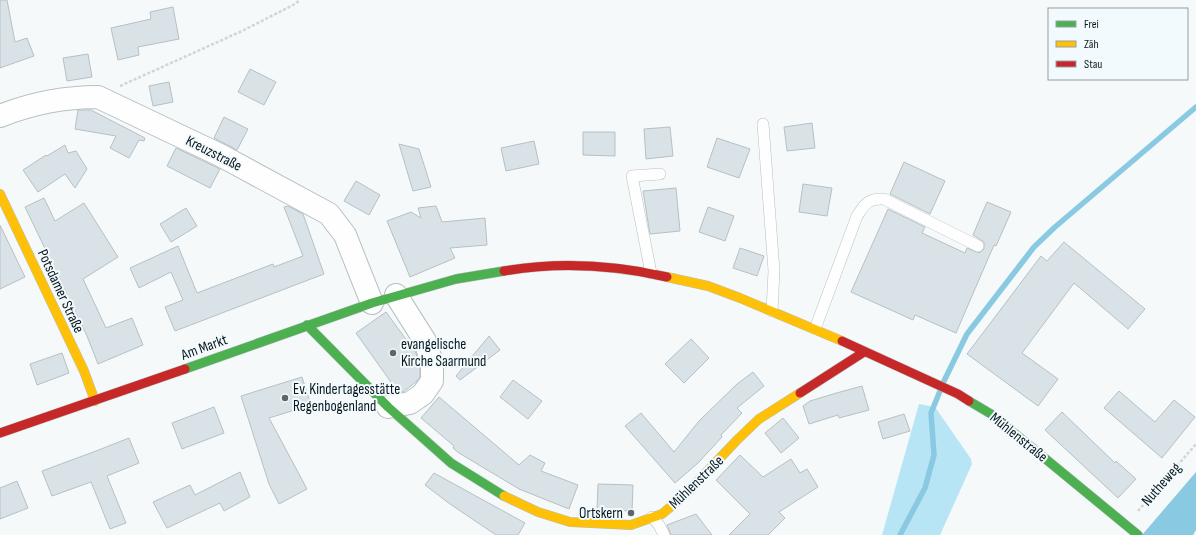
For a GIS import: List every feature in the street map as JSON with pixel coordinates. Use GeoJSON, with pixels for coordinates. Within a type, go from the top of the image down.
{"type":"FeatureCollection","features":[{"type":"Feature","properties":{"kind":"main road","name":"Potsdamer Straße"},"geometry":{"type":"LineString","coordinates":[[0,194],[84,371],[95,401]]}},
{"type":"Feature","properties":{"kind":"main road","name":"Mühlenstraße"},"geometry":{"type":"LineString","coordinates":[[417,289],[456,279],[521,268],[573,265],[651,273],[708,286],[816,329],[958,394],[991,414],[1132,530]]}},
{"type":"Feature","properties":{"kind":"main road","name":"Am Markt"},"geometry":{"type":"LineString","coordinates":[[0,433],[95,401],[372,302],[417,289]]}},
{"type":"Feature","properties":{"kind":"main road","name":"Mühlenstraße"},"geometry":{"type":"LineString","coordinates":[[307,325],[388,407],[450,463],[497,492],[538,512],[570,522],[631,525],[662,514],[685,495],[759,419],[864,352]]}},
{"type":"Feature","properties":{"kind":"street","name":"Kreuzstraße"},"geometry":{"type":"LineString","coordinates":[[0,116],[18,109],[77,97],[98,97],[220,155],[329,214],[345,235],[372,302]]}},
{"type":"Feature","properties":{"kind":"street"},"geometry":{"type":"LineString","coordinates":[[388,407],[410,403],[423,394],[432,381],[432,362],[425,341],[396,295]]}},
{"type":"Feature","properties":{"kind":"lane"},"geometry":{"type":"LineString","coordinates":[[763,124],[774,271],[772,311]]}},
{"type":"Feature","properties":{"kind":"lane"},"geometry":{"type":"LineString","coordinates":[[651,273],[632,176],[660,174]]}},
{"type":"Feature","properties":{"kind":"lane"},"geometry":{"type":"LineString","coordinates":[[816,329],[857,216],[865,204],[875,198],[884,199],[978,246]]}},
{"type":"Feature","properties":{"kind":"lane"},"geometry":{"type":"LineString","coordinates":[[652,517],[659,525],[664,535]]}},
{"type":"Feature","properties":{"kind":"path"},"geometry":{"type":"LineString","coordinates":[[98,97],[242,32],[300,0]]}},
{"type":"Feature","properties":{"kind":"path","name":"Nutheweg"},"geometry":{"type":"LineString","coordinates":[[1132,530],[1196,444]]}},
{"type":"Feature","properties":{"kind":"shaded area"},"geometry":{"type":"Polygon","coordinates":[[[919,404],[935,407],[971,459],[972,464],[940,535],[882,535],[919,404]]]}},
{"type":"Feature","properties":{"kind":"shaded area"},"geometry":{"type":"Polygon","coordinates":[[[1196,472],[1196,530],[1193,535],[1142,535],[1196,472]]]}},
{"type":"Feature","properties":{"kind":"building"},"geometry":{"type":"Polygon","coordinates":[[[0,0],[7,0],[15,42],[27,38],[34,56],[0,68],[0,0]]]}},
{"type":"Feature","properties":{"kind":"building"},"geometry":{"type":"Polygon","coordinates":[[[173,7],[179,39],[138,47],[139,55],[118,60],[111,28],[151,19],[150,12],[173,7]]]}},
{"type":"Feature","properties":{"kind":"building"},"geometry":{"type":"Polygon","coordinates":[[[88,54],[92,77],[67,81],[63,58],[88,54]]]}},
{"type":"Feature","properties":{"kind":"building"},"geometry":{"type":"Polygon","coordinates":[[[250,69],[276,82],[264,105],[238,92],[250,69]]]}},
{"type":"Feature","properties":{"kind":"building"},"geometry":{"type":"Polygon","coordinates":[[[169,82],[173,102],[153,106],[149,86],[169,82]]]}},
{"type":"Feature","properties":{"kind":"building"},"geometry":{"type":"Polygon","coordinates":[[[78,110],[91,110],[145,138],[144,141],[139,140],[129,158],[110,148],[116,136],[75,129],[78,110]]]}},
{"type":"Feature","properties":{"kind":"building"},"geometry":{"type":"Polygon","coordinates":[[[224,117],[248,129],[237,150],[214,138],[224,117]]]}},
{"type":"Feature","properties":{"kind":"building"},"geometry":{"type":"Polygon","coordinates":[[[812,123],[815,148],[787,151],[784,127],[812,123]]]}},
{"type":"Feature","properties":{"kind":"building"},"geometry":{"type":"Polygon","coordinates":[[[670,127],[673,156],[646,159],[644,129],[670,127]]]}},
{"type":"Feature","properties":{"kind":"building"},"geometry":{"type":"Polygon","coordinates":[[[583,132],[615,132],[615,156],[583,155],[583,132]]]}},
{"type":"Feature","properties":{"kind":"building"},"geometry":{"type":"Polygon","coordinates":[[[717,138],[750,149],[739,178],[707,167],[717,138]]]}},
{"type":"Feature","properties":{"kind":"building"},"geometry":{"type":"Polygon","coordinates":[[[534,141],[539,164],[506,171],[501,148],[534,141]]]}},
{"type":"Feature","properties":{"kind":"building"},"geometry":{"type":"Polygon","coordinates":[[[399,144],[419,149],[431,187],[413,191],[399,144]]]}},
{"type":"Feature","properties":{"kind":"building"},"geometry":{"type":"Polygon","coordinates":[[[65,145],[68,153],[76,151],[87,169],[75,188],[65,174],[38,192],[23,170],[65,145]]]}},
{"type":"Feature","properties":{"kind":"building"},"geometry":{"type":"Polygon","coordinates":[[[176,148],[220,169],[210,188],[167,166],[176,148]]]}},
{"type":"Feature","properties":{"kind":"building"},"geometry":{"type":"Polygon","coordinates":[[[904,162],[945,181],[930,214],[890,194],[904,162]]]}},
{"type":"Feature","properties":{"kind":"building"},"geometry":{"type":"Polygon","coordinates":[[[356,181],[380,195],[369,215],[344,201],[356,181]]]}},
{"type":"Feature","properties":{"kind":"building"},"geometry":{"type":"Polygon","coordinates":[[[803,184],[832,188],[827,216],[799,212],[803,184]]]}},
{"type":"Feature","properties":{"kind":"building"},"geometry":{"type":"Polygon","coordinates":[[[676,188],[680,231],[650,234],[643,191],[676,188]]]}},
{"type":"Feature","properties":{"kind":"building"},"geometry":{"type":"Polygon","coordinates":[[[44,198],[55,221],[84,203],[118,257],[83,279],[106,328],[132,318],[143,345],[98,364],[87,336],[25,207],[44,198]]]}},
{"type":"Feature","properties":{"kind":"building"},"geometry":{"type":"Polygon","coordinates":[[[987,202],[1011,212],[996,246],[994,245],[956,333],[915,315],[913,320],[851,292],[888,209],[925,227],[922,233],[965,253],[967,248],[979,253],[984,249],[984,242],[973,235],[987,202]]]}},
{"type":"Feature","properties":{"kind":"building"},"geometry":{"type":"Polygon","coordinates":[[[288,206],[303,214],[324,274],[175,331],[165,307],[183,300],[171,272],[139,288],[130,268],[178,246],[197,293],[273,264],[274,267],[303,256],[284,207],[288,206]]]}},
{"type":"Feature","properties":{"kind":"building"},"geometry":{"type":"Polygon","coordinates":[[[436,206],[442,222],[485,218],[487,245],[450,248],[455,258],[410,277],[387,221],[411,212],[421,218],[418,208],[436,206]]]}},
{"type":"Feature","properties":{"kind":"building"},"geometry":{"type":"Polygon","coordinates":[[[708,207],[734,216],[725,241],[699,232],[708,207]]]}},
{"type":"Feature","properties":{"kind":"building"},"geometry":{"type":"Polygon","coordinates":[[[186,208],[197,226],[171,242],[160,224],[186,208]]]}},
{"type":"Feature","properties":{"kind":"building"},"geometry":{"type":"Polygon","coordinates":[[[0,225],[25,277],[0,289],[0,225]]]}},
{"type":"Feature","properties":{"kind":"building"},"geometry":{"type":"Polygon","coordinates":[[[1064,242],[1145,309],[1128,329],[1074,283],[1022,353],[1058,379],[1038,406],[967,354],[1041,256],[1047,261],[1064,242]]]}},
{"type":"Feature","properties":{"kind":"building"},"geometry":{"type":"Polygon","coordinates":[[[740,248],[764,256],[757,276],[733,268],[740,248]]]}},
{"type":"Feature","properties":{"kind":"building","name":"evangelische Kirche Saarmund"},"geometry":{"type":"Polygon","coordinates":[[[386,312],[416,353],[420,365],[420,377],[403,392],[398,392],[356,333],[386,312]]]}},
{"type":"Feature","properties":{"kind":"building"},"geometry":{"type":"Polygon","coordinates":[[[489,336],[500,350],[460,380],[456,376],[489,336]]]}},
{"type":"Feature","properties":{"kind":"building"},"geometry":{"type":"Polygon","coordinates":[[[691,339],[709,358],[684,383],[665,364],[691,339]]]}},
{"type":"Feature","properties":{"kind":"building"},"geometry":{"type":"Polygon","coordinates":[[[62,353],[69,373],[37,385],[30,364],[62,353]]]}},
{"type":"Feature","properties":{"kind":"building"},"geometry":{"type":"Polygon","coordinates":[[[753,372],[764,386],[737,408],[742,413],[721,435],[722,437],[698,463],[675,483],[625,426],[641,413],[674,452],[699,421],[737,384],[753,372]]]}},
{"type":"Feature","properties":{"kind":"building"},"geometry":{"type":"Polygon","coordinates":[[[302,377],[311,405],[269,418],[307,489],[279,504],[269,484],[241,396],[302,377]]]}},
{"type":"Feature","properties":{"kind":"building"},"geometry":{"type":"Polygon","coordinates":[[[513,380],[542,401],[528,419],[500,397],[513,380]]]}},
{"type":"Feature","properties":{"kind":"building"},"geometry":{"type":"Polygon","coordinates":[[[862,386],[869,410],[839,418],[838,415],[809,424],[803,406],[810,401],[862,386]]]}},
{"type":"Feature","properties":{"kind":"building"},"geometry":{"type":"Polygon","coordinates":[[[1119,391],[1155,422],[1174,400],[1195,417],[1162,458],[1104,408],[1119,391]]]}},
{"type":"Feature","properties":{"kind":"building"},"geometry":{"type":"Polygon","coordinates":[[[439,397],[519,465],[530,455],[545,463],[541,471],[578,485],[569,509],[519,489],[453,448],[454,446],[421,418],[439,397]]]}},
{"type":"Feature","properties":{"kind":"building"},"geometry":{"type":"Polygon","coordinates":[[[214,407],[224,433],[182,449],[172,423],[214,407]]]}},
{"type":"Feature","properties":{"kind":"building"},"geometry":{"type":"Polygon","coordinates":[[[1062,412],[1115,463],[1116,461],[1136,479],[1118,498],[1045,430],[1062,412]]]}},
{"type":"Feature","properties":{"kind":"building"},"geometry":{"type":"Polygon","coordinates":[[[904,414],[910,431],[883,439],[878,422],[904,414]]]}},
{"type":"Feature","properties":{"kind":"building"},"geometry":{"type":"Polygon","coordinates":[[[783,418],[799,438],[781,453],[765,433],[783,418]]]}},
{"type":"Feature","properties":{"kind":"building"},"geometry":{"type":"Polygon","coordinates":[[[129,438],[139,463],[107,476],[126,523],[110,529],[91,482],[52,496],[42,471],[129,438]]]}},
{"type":"Feature","properties":{"kind":"building"},"geometry":{"type":"Polygon","coordinates":[[[740,455],[763,477],[791,459],[800,473],[807,469],[818,487],[779,512],[785,518],[768,535],[729,535],[750,514],[716,480],[740,455]]]}},
{"type":"Feature","properties":{"kind":"building"},"geometry":{"type":"Polygon","coordinates":[[[240,472],[250,497],[224,511],[220,503],[167,528],[153,502],[190,485],[195,495],[240,472]]]}},
{"type":"Feature","properties":{"kind":"building"},"geometry":{"type":"Polygon","coordinates":[[[434,473],[525,523],[518,535],[496,535],[450,504],[425,485],[434,473]]]}},
{"type":"Feature","properties":{"kind":"building"},"geometry":{"type":"Polygon","coordinates":[[[17,481],[28,508],[0,519],[0,488],[17,481]]]}},
{"type":"Feature","properties":{"kind":"building"},"geometry":{"type":"Polygon","coordinates":[[[598,484],[633,485],[632,511],[597,510],[598,484]]]}},
{"type":"Feature","properties":{"kind":"building"},"geometry":{"type":"Polygon","coordinates":[[[696,514],[712,535],[671,535],[667,525],[696,514]]]}},
{"type":"Feature","properties":{"kind":"waterway"},"geometry":{"type":"LineString","coordinates":[[943,383],[967,334],[1034,247],[1055,227],[1196,107]]}},
{"type":"Feature","properties":{"kind":"waterway"},"geometry":{"type":"LineString","coordinates":[[900,535],[925,488],[934,455],[931,413],[940,391]]}},
{"type":"Feature","properties":{"kind":"traffic: fast"},"geometry":{"type":"LineString","coordinates":[[185,369],[372,303],[456,279],[504,271]]}},
{"type":"Feature","properties":{"kind":"traffic: fast"},"geometry":{"type":"LineString","coordinates":[[307,325],[388,407],[451,463],[504,496]]}},
{"type":"Feature","properties":{"kind":"traffic: fast"},"geometry":{"type":"LineString","coordinates":[[969,401],[991,414],[1138,535]]}},
{"type":"Feature","properties":{"kind":"traffic: slow"},"geometry":{"type":"LineString","coordinates":[[0,194],[84,371],[95,401]]}},
{"type":"Feature","properties":{"kind":"traffic: slow"},"geometry":{"type":"LineString","coordinates":[[667,277],[708,286],[842,341]]}},
{"type":"Feature","properties":{"kind":"traffic: slow"},"geometry":{"type":"LineString","coordinates":[[504,496],[538,512],[570,522],[631,525],[662,514],[685,495],[759,419],[800,393]]}},
{"type":"Feature","properties":{"kind":"traffic: jam"},"geometry":{"type":"LineString","coordinates":[[504,271],[544,266],[586,266],[606,267],[667,277]]}},
{"type":"Feature","properties":{"kind":"traffic: jam"},"geometry":{"type":"LineString","coordinates":[[842,341],[958,394],[969,401]]}},
{"type":"Feature","properties":{"kind":"traffic: jam"},"geometry":{"type":"LineString","coordinates":[[800,393],[864,352]]}},
{"type":"Feature","properties":{"kind":"traffic: jam"},"geometry":{"type":"LineString","coordinates":[[0,433],[185,369]]}},
{"type":"Feature","properties":{"kind":"place","name":"evangelische Kirche Saarmund"},"geometry":{"type":"Point","coordinates":[393,353]}},
{"type":"Feature","properties":{"kind":"place","name":"Ev. Kindertagesstätte Regenbogenland"},"geometry":{"type":"Point","coordinates":[285,398]}},
{"type":"Feature","properties":{"kind":"place","name":"Ortskern"},"geometry":{"type":"Point","coordinates":[631,513]}}]}
